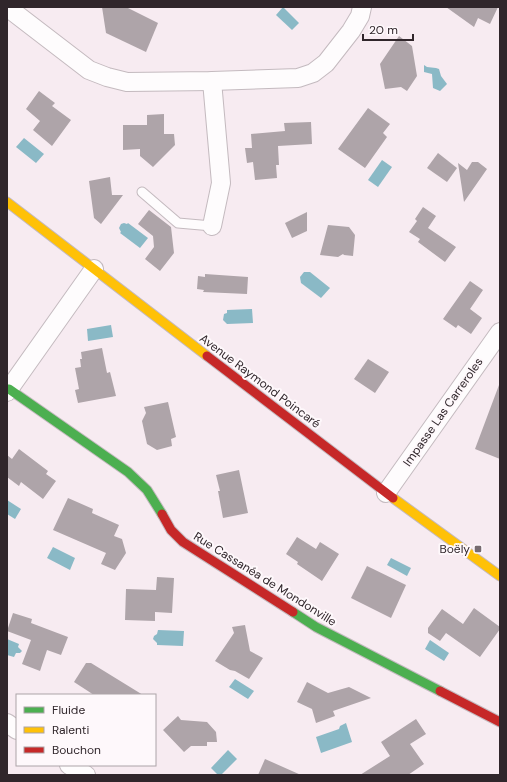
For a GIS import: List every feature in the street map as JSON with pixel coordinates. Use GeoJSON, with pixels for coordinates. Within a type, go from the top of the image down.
{"type":"FeatureCollection","features":[{"type":"Feature","properties":{"kind":"main road","name":"Avenue Raymond Poincaré"},"geometry":{"type":"LineString","coordinates":[[7,202],[386,493],[500,576]]}},
{"type":"Feature","properties":{"kind":"main road","name":"Rue Cassanéa de Mondonville"},"geometry":{"type":"LineString","coordinates":[[8,390],[128,472],[147,490],[171,530],[182,542],[316,627],[500,722]]}},
{"type":"Feature","properties":{"kind":"street"},"geometry":{"type":"LineString","coordinates":[[7,7],[89,70],[107,77],[127,82],[298,78],[313,73],[326,63],[351,32],[360,16],[362,7]]}},
{"type":"Feature","properties":{"kind":"street"},"geometry":{"type":"LineString","coordinates":[[212,81],[221,183],[212,226]]}},
{"type":"Feature","properties":{"kind":"street"},"geometry":{"type":"LineString","coordinates":[[8,390],[94,269]]}},
{"type":"Feature","properties":{"kind":"street","name":"Impasse Las Carreroles"},"geometry":{"type":"LineString","coordinates":[[386,493],[500,332]]}},
{"type":"Feature","properties":{"kind":"street"},"geometry":{"type":"LineString","coordinates":[[7,723],[16,729]]}},
{"type":"Feature","properties":{"kind":"street"},"geometry":{"type":"LineString","coordinates":[[71,766],[86,775]]}},
{"type":"Feature","properties":{"kind":"lane"},"geometry":{"type":"LineString","coordinates":[[142,192],[178,222],[212,226]]}},
{"type":"Feature","properties":{"kind":"water"},"geometry":{"type":"Polygon","coordinates":[[[283,7],[299,23],[292,30],[276,15],[283,7]]]}},
{"type":"Feature","properties":{"kind":"water"},"geometry":{"type":"Polygon","coordinates":[[[424,65],[439,69],[441,76],[447,84],[440,91],[433,88],[432,74],[424,72],[424,65]]]}},
{"type":"Feature","properties":{"kind":"water"},"geometry":{"type":"Polygon","coordinates":[[[24,138],[44,154],[36,163],[16,147],[24,138]]]}},
{"type":"Feature","properties":{"kind":"water"},"geometry":{"type":"Polygon","coordinates":[[[382,160],[392,167],[378,187],[368,180],[382,160]]]}},
{"type":"Feature","properties":{"kind":"water"},"geometry":{"type":"Polygon","coordinates":[[[128,223],[148,238],[140,248],[120,233],[119,228],[121,224],[128,223]]]}},
{"type":"Feature","properties":{"kind":"water"},"geometry":{"type":"Polygon","coordinates":[[[304,272],[310,272],[330,288],[321,298],[301,283],[300,277],[304,272]]]}},
{"type":"Feature","properties":{"kind":"water"},"geometry":{"type":"Polygon","coordinates":[[[252,309],[253,323],[227,324],[223,320],[224,314],[227,313],[227,310],[252,309]]]}},
{"type":"Feature","properties":{"kind":"water"},"geometry":{"type":"Polygon","coordinates":[[[111,325],[113,337],[88,341],[87,329],[111,325]]]}},
{"type":"Feature","properties":{"kind":"water"},"geometry":{"type":"Polygon","coordinates":[[[7,500],[21,509],[15,519],[7,514],[7,500]]]}},
{"type":"Feature","properties":{"kind":"water"},"geometry":{"type":"Polygon","coordinates":[[[53,547],[75,558],[70,570],[47,558],[53,547]]]}},
{"type":"Feature","properties":{"kind":"water"},"geometry":{"type":"Polygon","coordinates":[[[391,558],[411,568],[407,576],[387,565],[391,558]]]}},
{"type":"Feature","properties":{"kind":"water"},"geometry":{"type":"Polygon","coordinates":[[[158,630],[184,631],[183,646],[157,645],[153,639],[158,630]]]}},
{"type":"Feature","properties":{"kind":"water"},"geometry":{"type":"Polygon","coordinates":[[[7,639],[19,644],[18,647],[22,651],[20,653],[16,653],[14,657],[7,655],[7,639]]]}},
{"type":"Feature","properties":{"kind":"water"},"geometry":{"type":"Polygon","coordinates":[[[430,640],[449,653],[444,661],[425,649],[430,640]]]}},
{"type":"Feature","properties":{"kind":"water"},"geometry":{"type":"Polygon","coordinates":[[[235,679],[254,691],[248,699],[229,687],[235,679]]]}},
{"type":"Feature","properties":{"kind":"water"},"geometry":{"type":"Polygon","coordinates":[[[346,723],[352,742],[321,753],[316,737],[339,729],[340,726],[346,723]]]}},
{"type":"Feature","properties":{"kind":"water"},"geometry":{"type":"Polygon","coordinates":[[[228,750],[237,759],[221,775],[218,775],[211,768],[228,750]]]}},
{"type":"Feature","properties":{"kind":"building"},"geometry":{"type":"Polygon","coordinates":[[[102,7],[126,7],[158,23],[146,52],[106,33],[102,7]]]}},
{"type":"Feature","properties":{"kind":"building"},"geometry":{"type":"Polygon","coordinates":[[[446,7],[498,7],[490,24],[478,18],[474,27],[446,7]]]}},
{"type":"Feature","properties":{"kind":"building"},"geometry":{"type":"Polygon","coordinates":[[[399,36],[412,46],[417,76],[407,91],[401,87],[385,89],[380,64],[399,36]]]}},
{"type":"Feature","properties":{"kind":"building"},"geometry":{"type":"Polygon","coordinates":[[[39,91],[55,103],[52,106],[71,120],[52,146],[33,130],[40,121],[26,109],[39,91]]]}},
{"type":"Feature","properties":{"kind":"building"},"geometry":{"type":"Polygon","coordinates":[[[368,108],[390,124],[383,133],[387,137],[365,168],[338,149],[368,108]]]}},
{"type":"Feature","properties":{"kind":"building"},"geometry":{"type":"Polygon","coordinates":[[[164,114],[164,134],[174,134],[175,145],[153,167],[140,156],[140,149],[123,150],[123,125],[147,125],[147,115],[164,114]]]}},
{"type":"Feature","properties":{"kind":"building"},"geometry":{"type":"Polygon","coordinates":[[[311,122],[312,144],[278,146],[279,165],[276,165],[277,178],[255,180],[253,162],[247,163],[245,148],[252,148],[251,134],[285,131],[284,123],[311,122]]]}},
{"type":"Feature","properties":{"kind":"building"},"geometry":{"type":"Polygon","coordinates":[[[438,153],[457,168],[447,182],[427,168],[438,153]]]}},
{"type":"Feature","properties":{"kind":"building"},"geometry":{"type":"Polygon","coordinates":[[[472,162],[478,162],[487,169],[464,202],[458,163],[467,170],[472,162]]]}},
{"type":"Feature","properties":{"kind":"building"},"geometry":{"type":"Polygon","coordinates":[[[110,177],[112,195],[123,195],[101,224],[94,218],[89,181],[110,177]]]}},
{"type":"Feature","properties":{"kind":"building"},"geometry":{"type":"Polygon","coordinates":[[[423,207],[436,216],[428,228],[456,247],[445,262],[418,242],[420,239],[409,232],[417,221],[415,219],[423,207]]]}},
{"type":"Feature","properties":{"kind":"building"},"geometry":{"type":"Polygon","coordinates":[[[149,210],[171,227],[174,253],[160,271],[145,259],[154,247],[153,236],[138,224],[149,210]]]}},
{"type":"Feature","properties":{"kind":"building"},"geometry":{"type":"Polygon","coordinates":[[[307,212],[307,231],[292,238],[285,223],[307,212]]]}},
{"type":"Feature","properties":{"kind":"building"},"geometry":{"type":"Polygon","coordinates":[[[328,225],[349,227],[355,235],[353,256],[343,254],[338,257],[320,255],[328,225]]]}},
{"type":"Feature","properties":{"kind":"building"},"geometry":{"type":"Polygon","coordinates":[[[205,274],[248,277],[247,294],[203,292],[204,290],[197,289],[198,276],[205,277],[205,274]]]}},
{"type":"Feature","properties":{"kind":"building"},"geometry":{"type":"Polygon","coordinates":[[[470,281],[483,290],[470,309],[482,318],[471,334],[458,325],[456,328],[443,319],[470,281]]]}},
{"type":"Feature","properties":{"kind":"building"},"geometry":{"type":"Polygon","coordinates":[[[102,348],[107,373],[110,372],[116,396],[78,403],[75,390],[79,389],[75,368],[81,367],[81,352],[102,348]]]}},
{"type":"Feature","properties":{"kind":"building"},"geometry":{"type":"Polygon","coordinates":[[[368,359],[389,372],[375,393],[354,379],[368,359]]]}},
{"type":"Feature","properties":{"kind":"building"},"geometry":{"type":"Polygon","coordinates":[[[500,385],[500,459],[475,449],[500,385]]]}},
{"type":"Feature","properties":{"kind":"building"},"geometry":{"type":"Polygon","coordinates":[[[168,402],[176,437],[171,439],[172,446],[157,450],[147,444],[142,421],[146,413],[144,407],[168,402]]]}},
{"type":"Feature","properties":{"kind":"building"},"geometry":{"type":"Polygon","coordinates":[[[19,449],[48,471],[46,474],[56,481],[43,499],[21,482],[19,486],[7,477],[7,455],[12,459],[19,449]]]}},
{"type":"Feature","properties":{"kind":"building"},"geometry":{"type":"Polygon","coordinates":[[[239,470],[248,513],[223,518],[218,491],[220,491],[216,475],[239,470]]]}},
{"type":"Feature","properties":{"kind":"building"},"geometry":{"type":"Polygon","coordinates":[[[68,498],[93,509],[92,513],[119,525],[114,536],[122,539],[126,553],[115,570],[101,564],[106,553],[53,530],[68,498]]]}},
{"type":"Feature","properties":{"kind":"building"},"geometry":{"type":"Polygon","coordinates":[[[297,537],[316,549],[320,542],[339,554],[322,581],[297,564],[298,562],[286,554],[297,537]]]}},
{"type":"Feature","properties":{"kind":"building"},"geometry":{"type":"Polygon","coordinates":[[[367,566],[406,585],[391,618],[351,598],[367,566]]]}},
{"type":"Feature","properties":{"kind":"building"},"geometry":{"type":"Polygon","coordinates":[[[157,577],[174,578],[172,613],[155,612],[155,621],[125,620],[126,589],[156,590],[157,577]]]}},
{"type":"Feature","properties":{"kind":"building"},"geometry":{"type":"Polygon","coordinates":[[[474,608],[500,627],[480,657],[446,633],[440,641],[428,633],[428,628],[442,609],[463,624],[474,608]]]}},
{"type":"Feature","properties":{"kind":"building"},"geometry":{"type":"Polygon","coordinates":[[[13,613],[32,619],[31,623],[68,637],[61,655],[47,650],[40,671],[22,664],[31,640],[7,631],[13,613]]]}},
{"type":"Feature","properties":{"kind":"building"},"geometry":{"type":"Polygon","coordinates":[[[245,625],[250,651],[263,658],[249,679],[215,661],[234,633],[232,627],[245,625]]]}},
{"type":"Feature","properties":{"kind":"building"},"geometry":{"type":"Polygon","coordinates":[[[86,663],[91,663],[141,694],[92,694],[74,682],[86,663]]]}},
{"type":"Feature","properties":{"kind":"building"},"geometry":{"type":"Polygon","coordinates":[[[307,682],[328,693],[349,687],[371,698],[333,711],[335,716],[316,723],[312,709],[297,702],[307,682]]]}},
{"type":"Feature","properties":{"kind":"building"},"geometry":{"type":"Polygon","coordinates":[[[178,716],[181,720],[207,722],[216,732],[217,742],[207,742],[207,746],[191,746],[184,752],[163,730],[178,716]]]}},
{"type":"Feature","properties":{"kind":"building"},"geometry":{"type":"Polygon","coordinates":[[[416,719],[426,734],[410,744],[424,764],[408,775],[360,775],[390,756],[381,742],[416,719]]]}},
{"type":"Feature","properties":{"kind":"building"},"geometry":{"type":"Polygon","coordinates":[[[265,759],[301,775],[258,775],[265,759]]]}},
{"type":"Feature","properties":{"kind":"traffic: fast"},"geometry":{"type":"LineString","coordinates":[[9,389],[128,472],[147,490],[162,514]]}},
{"type":"Feature","properties":{"kind":"traffic: fast"},"geometry":{"type":"LineString","coordinates":[[293,612],[316,627],[440,691]]}},
{"type":"Feature","properties":{"kind":"traffic: slow"},"geometry":{"type":"LineString","coordinates":[[7,202],[207,356]]}},
{"type":"Feature","properties":{"kind":"traffic: slow"},"geometry":{"type":"LineString","coordinates":[[393,498],[500,576]]}},
{"type":"Feature","properties":{"kind":"traffic: jam"},"geometry":{"type":"LineString","coordinates":[[207,356],[393,498]]}},
{"type":"Feature","properties":{"kind":"traffic: jam"},"geometry":{"type":"LineString","coordinates":[[162,514],[171,530],[183,542],[293,612]]}},
{"type":"Feature","properties":{"kind":"traffic: jam"},"geometry":{"type":"LineString","coordinates":[[440,691],[500,722]]}},
{"type":"Feature","properties":{"kind":"place","name":"Boëly"},"geometry":{"type":"Point","coordinates":[478,549]}}]}
